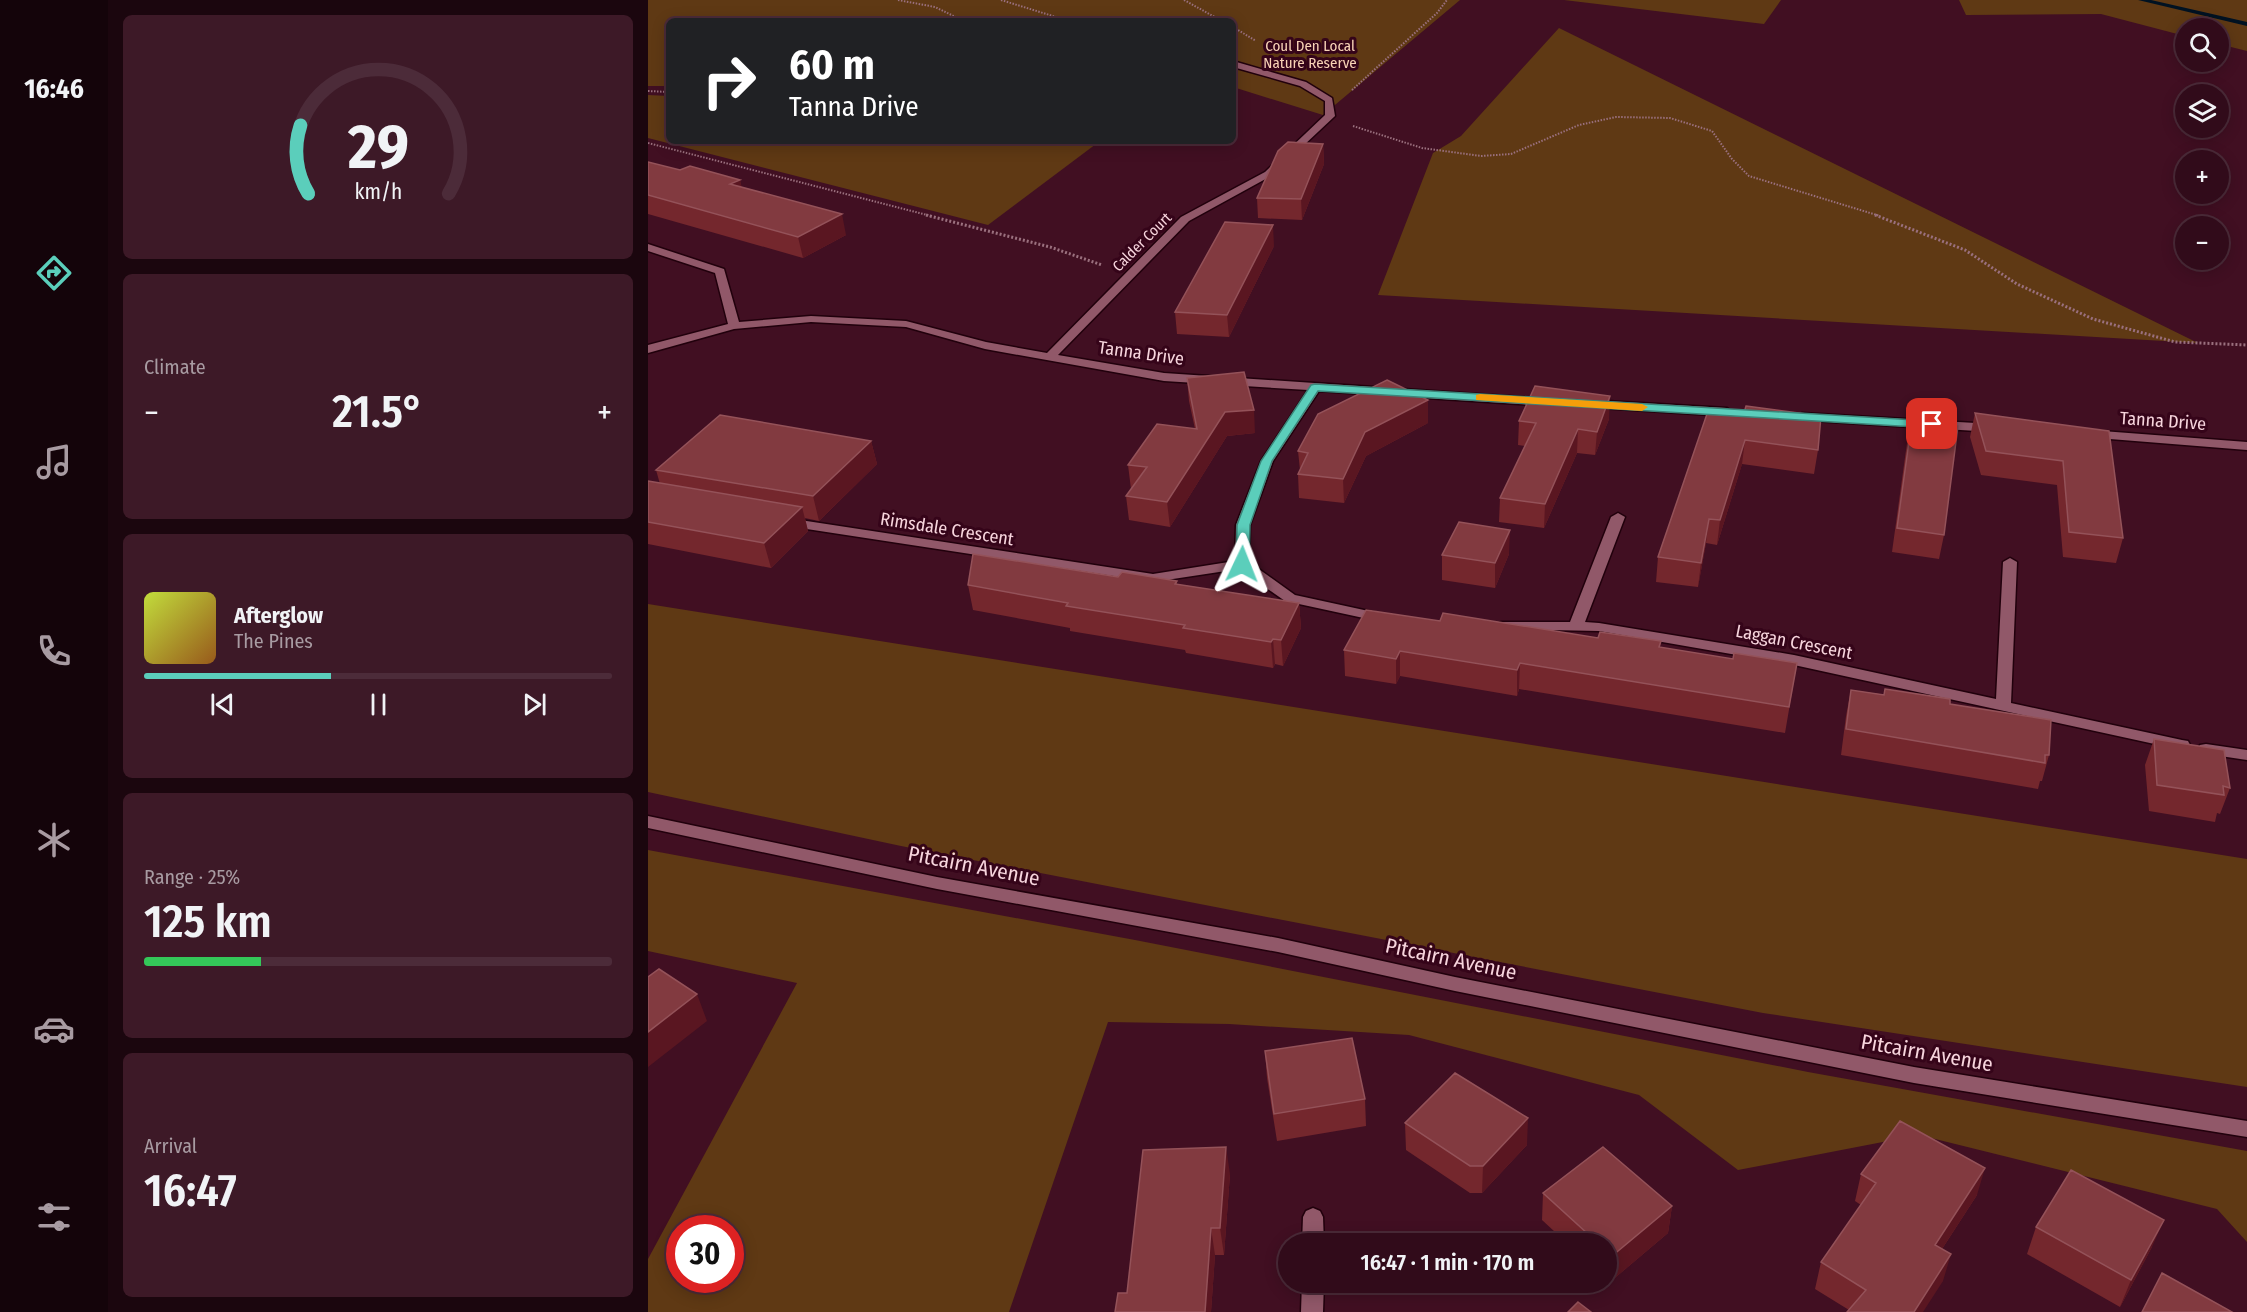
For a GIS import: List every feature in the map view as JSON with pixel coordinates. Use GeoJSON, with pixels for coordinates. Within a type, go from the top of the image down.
{"type":"FeatureCollection","features":[{"type":"Feature","properties":{"kind":"street"},"geometry":{"type":"LineString","coordinates":[[1236,65],[1303,84],[1329,100],[1330,116],[1324,122]]}},
{"type":"Feature","properties":{"kind":"street","name":"Calder Court"},"geometry":{"type":"LineString","coordinates":[[1049,357],[1185,219],[1268,174],[1324,122]]}},
{"type":"Feature","properties":{"kind":"street"},"geometry":{"type":"LineString","coordinates":[[648,247],[720,271],[734,326]]}},
{"type":"Feature","properties":{"kind":"street","name":"Tanna Drive"},"geometry":{"type":"LineString","coordinates":[[648,350],[734,326],[811,319],[906,324],[985,345],[1164,377],[1554,402]]}},
{"type":"Feature","properties":{"kind":"street"},"geometry":{"type":"LineString","coordinates":[[1315,388],[1267,461],[1243,525],[1242,564],[1290,598],[1400,622]]}},
{"type":"Feature","properties":{"kind":"street"},"geometry":{"type":"LineString","coordinates":[[1578,404],[1743,413]]}},
{"type":"Feature","properties":{"kind":"street"},"geometry":{"type":"LineString","coordinates":[[1789,416],[2011,429]]}},
{"type":"Feature","properties":{"kind":"street","name":"Tanna Drive"},"geometry":{"type":"LineString","coordinates":[[2081,434],[2247,446]]}},
{"type":"Feature","properties":{"kind":"street"},"geometry":{"type":"LineString","coordinates":[[1576,627],[1618,517]]}},
{"type":"Feature","properties":{"kind":"street","name":"Rimsdale Crescent"},"geometry":{"type":"LineString","coordinates":[[774,519],[1153,578],[1242,564]]}},
{"type":"Feature","properties":{"kind":"street"},"geometry":{"type":"LineString","coordinates":[[2002,706],[2010,562]]}},
{"type":"Feature","properties":{"kind":"street","name":"Laggan Crescent"},"geometry":{"type":"LineString","coordinates":[[1482,625],[1599,627],[1794,660],[2195,748],[2247,755]]}},
{"type":"Feature","properties":{"kind":"street","name":"Pitcairn Avenue"},"geometry":{"type":"LineString","coordinates":[[648,822],[937,883],[1278,945],[1455,984],[1914,1075],[2247,1129]]}},
{"type":"Feature","properties":{"kind":"street"},"geometry":{"type":"LineString","coordinates":[[1313,1217],[1313,1233]]}},
{"type":"Feature","properties":{"kind":"street"},"geometry":{"type":"LineString","coordinates":[[1312,1293],[1312,1312]]}},
{"type":"Feature","properties":{"kind":"path"},"geometry":{"type":"LineString","coordinates":[[898,0],[935,7],[958,18]]}},
{"type":"Feature","properties":{"kind":"path"},"geometry":{"type":"LineString","coordinates":[[1001,0],[1059,18]]}},
{"type":"Feature","properties":{"kind":"path"},"geometry":{"type":"LineString","coordinates":[[1184,0],[1217,18]]}},
{"type":"Feature","properties":{"kind":"path"},"geometry":{"type":"LineString","coordinates":[[1354,88],[1437,13],[1447,0]]}},
{"type":"Feature","properties":{"kind":"path"},"geometry":{"type":"LineString","coordinates":[[648,91],[666,92]]}},
{"type":"Feature","properties":{"kind":"path"},"geometry":{"type":"LineString","coordinates":[[1324,122],[1350,126],[1422,148],[1481,156],[1511,154],[1579,125],[1616,117],[1670,118],[1712,131],[1732,159],[1749,176],[1898,222],[1965,250],[2017,284],[2093,319],[2175,342],[2247,345]]}},
{"type":"Feature","properties":{"kind":"path"},"geometry":{"type":"LineString","coordinates":[[648,143],[1050,247],[1131,274]]}},
{"type":"Feature","properties":{"kind":"green space","name":"Coul Den Local Nature Reserve"},"geometry":{"type":"Polygon","coordinates":[[[648,0],[1460,0],[1323,115],[1236,88],[1236,18],[666,18],[666,86],[648,86],[648,0]]]}},
{"type":"Feature","properties":{"kind":"green space"},"geometry":{"type":"Polygon","coordinates":[[[1564,0],[1781,0],[1764,24],[1564,0]]]}},
{"type":"Feature","properties":{"kind":"green space"},"geometry":{"type":"Polygon","coordinates":[[[1959,0],[2247,0],[2247,51],[2229,46],[2229,18],[2175,18],[2175,33],[2101,14],[1966,15],[1959,0]]]}},
{"type":"Feature","properties":{"kind":"green space"},"geometry":{"type":"Polygon","coordinates":[[[1559,28],[2198,343],[1378,295],[1433,153],[1461,136],[1559,28]]]}},
{"type":"Feature","properties":{"kind":"green space"},"geometry":{"type":"Polygon","coordinates":[[[648,95],[666,96],[666,143],[648,138],[648,95]]]}},
{"type":"Feature","properties":{"kind":"green space"},"geometry":{"type":"Polygon","coordinates":[[[671,144],[1096,144],[988,225],[671,144]]]}},
{"type":"Feature","properties":{"kind":"green space"},"geometry":{"type":"Polygon","coordinates":[[[648,604],[2247,859],[2247,1087],[1763,1013],[901,846],[648,792],[648,604]]]}},
{"type":"Feature","properties":{"kind":"green space"},"geometry":{"type":"Polygon","coordinates":[[[648,850],[1135,940],[1808,1072],[2247,1151],[2247,1242],[2217,1209],[1919,1135],[1738,1170],[1639,1095],[1409,1035],[1229,1024],[1108,1022],[1009,1312],[648,1312],[648,1259],[666,1226],[666,1293],[744,1293],[744,1215],[672,1215],[797,983],[648,951],[648,850]]]}},
{"type":"Feature","properties":{"kind":"building"},"geometry":{"type":"Polygon","coordinates":[[[1288,142],[1323,144],[1301,199],[1257,198],[1278,151],[1288,142]]]}},
{"type":"Feature","properties":{"kind":"building"},"geometry":{"type":"Polygon","coordinates":[[[648,162],[680,170],[690,166],[740,180],[730,184],[842,214],[798,237],[648,195],[648,162]]]}},
{"type":"Feature","properties":{"kind":"building"},"geometry":{"type":"Polygon","coordinates":[[[1225,222],[1273,225],[1227,315],[1175,312],[1225,222]]]}},
{"type":"Feature","properties":{"kind":"building"},"geometry":{"type":"Polygon","coordinates":[[[1244,372],[1254,410],[1225,412],[1167,502],[1126,496],[1147,467],[1128,465],[1157,424],[1197,429],[1187,378],[1244,372]]]}},
{"type":"Feature","properties":{"kind":"building"},"geometry":{"type":"Polygon","coordinates":[[[1387,380],[1428,400],[1365,432],[1343,479],[1298,474],[1308,453],[1298,451],[1318,414],[1387,380]]]}},
{"type":"Feature","properties":{"kind":"building"},"geometry":{"type":"Polygon","coordinates":[[[1535,386],[1610,396],[1597,432],[1578,429],[1545,504],[1500,498],[1536,423],[1519,421],[1535,386]]]}},
{"type":"Feature","properties":{"kind":"building"},"geometry":{"type":"Polygon","coordinates":[[[1746,406],[1821,416],[1818,450],[1745,440],[1720,520],[1709,519],[1701,563],[1658,557],[1709,408],[1744,413],[1746,406]]]}},
{"type":"Feature","properties":{"kind":"building"},"geometry":{"type":"Polygon","coordinates":[[[1975,413],[2109,431],[2123,538],[2069,532],[2063,461],[1986,451],[1975,413]]]}},
{"type":"Feature","properties":{"kind":"building"},"geometry":{"type":"Polygon","coordinates":[[[720,415],[871,441],[813,496],[656,470],[720,415]]]}},
{"type":"Feature","properties":{"kind":"building"},"geometry":{"type":"Polygon","coordinates":[[[1912,420],[1958,426],[1944,535],[1897,528],[1912,420]]]}},
{"type":"Feature","properties":{"kind":"building"},"geometry":{"type":"Polygon","coordinates":[[[648,481],[802,507],[764,543],[648,522],[648,481]]]}},
{"type":"Feature","properties":{"kind":"building"},"geometry":{"type":"Polygon","coordinates":[[[1459,522],[1510,530],[1495,563],[1442,555],[1459,522]]]}},
{"type":"Feature","properties":{"kind":"building"},"geometry":{"type":"Polygon","coordinates":[[[973,554],[1118,577],[1122,572],[1177,581],[1175,584],[1299,603],[1281,640],[1273,639],[1271,642],[1183,628],[1185,625],[1066,606],[1068,603],[968,585],[973,554]]]}},
{"type":"Feature","properties":{"kind":"building"},"geometry":{"type":"Polygon","coordinates":[[[1366,610],[1440,621],[1443,613],[1598,638],[1600,632],[1661,641],[1659,647],[1733,659],[1734,653],[1797,663],[1789,707],[1520,663],[1517,670],[1400,651],[1396,659],[1344,650],[1366,610]]]}},
{"type":"Feature","properties":{"kind":"building"},"geometry":{"type":"Polygon","coordinates":[[[1885,689],[1950,699],[1950,704],[2051,720],[2049,755],[2045,755],[2045,763],[1846,729],[1851,690],[1884,695],[1885,689]]]}},
{"type":"Feature","properties":{"kind":"building"},"geometry":{"type":"Polygon","coordinates":[[[2154,739],[2224,750],[2230,788],[2223,786],[2224,795],[2157,785],[2154,739]]]}},
{"type":"Feature","properties":{"kind":"building"},"geometry":{"type":"Polygon","coordinates":[[[659,969],[697,994],[648,1032],[648,977],[659,969]]]}},
{"type":"Feature","properties":{"kind":"building"},"geometry":{"type":"Polygon","coordinates":[[[1352,1038],[1365,1099],[1274,1114],[1265,1051],[1352,1038]]]}},
{"type":"Feature","properties":{"kind":"building"},"geometry":{"type":"Polygon","coordinates":[[[1455,1073],[1528,1118],[1483,1166],[1470,1166],[1405,1123],[1455,1073]]]}},
{"type":"Feature","properties":{"kind":"building"},"geometry":{"type":"Polygon","coordinates":[[[1900,1121],[1985,1168],[1935,1245],[1951,1254],[1914,1312],[1847,1312],[1866,1290],[1821,1262],[1876,1183],[1861,1174],[1900,1121]]]}},
{"type":"Feature","properties":{"kind":"building"},"geometry":{"type":"Polygon","coordinates":[[[1226,1147],[1220,1228],[1211,1228],[1205,1312],[1115,1312],[1118,1293],[1127,1293],[1143,1150],[1226,1147]]]}},
{"type":"Feature","properties":{"kind":"building"},"geometry":{"type":"Polygon","coordinates":[[[1603,1147],[1672,1206],[1617,1252],[1617,1233],[1587,1233],[1543,1193],[1603,1147]]]}},
{"type":"Feature","properties":{"kind":"building"},"geometry":{"type":"Polygon","coordinates":[[[2071,1170],[2164,1220],[2131,1280],[2036,1227],[2071,1170]]]}},
{"type":"Feature","properties":{"kind":"building"},"geometry":{"type":"Polygon","coordinates":[[[2162,1273],[2232,1312],[2142,1312],[2162,1273]]]}},
{"type":"Feature","properties":{"kind":"building"},"geometry":{"type":"Polygon","coordinates":[[[1578,1302],[1591,1312],[1568,1312],[1578,1302]]]}},
{"type":"Feature","properties":{"kind":"waterway"},"geometry":{"type":"LineString","coordinates":[[2142,0],[2247,24]]}},
{"type":"Feature","properties":{"kind":"slow traffic"},"geometry":{"type":"LineString","coordinates":[[1480,398],[1642,407]]}},
{"type":"Feature","properties":{"kind":"route"},"geometry":{"type":"LineString","coordinates":[[1242,564],[1243,525],[1267,461],[1315,388],[1932,424]]}}]}
